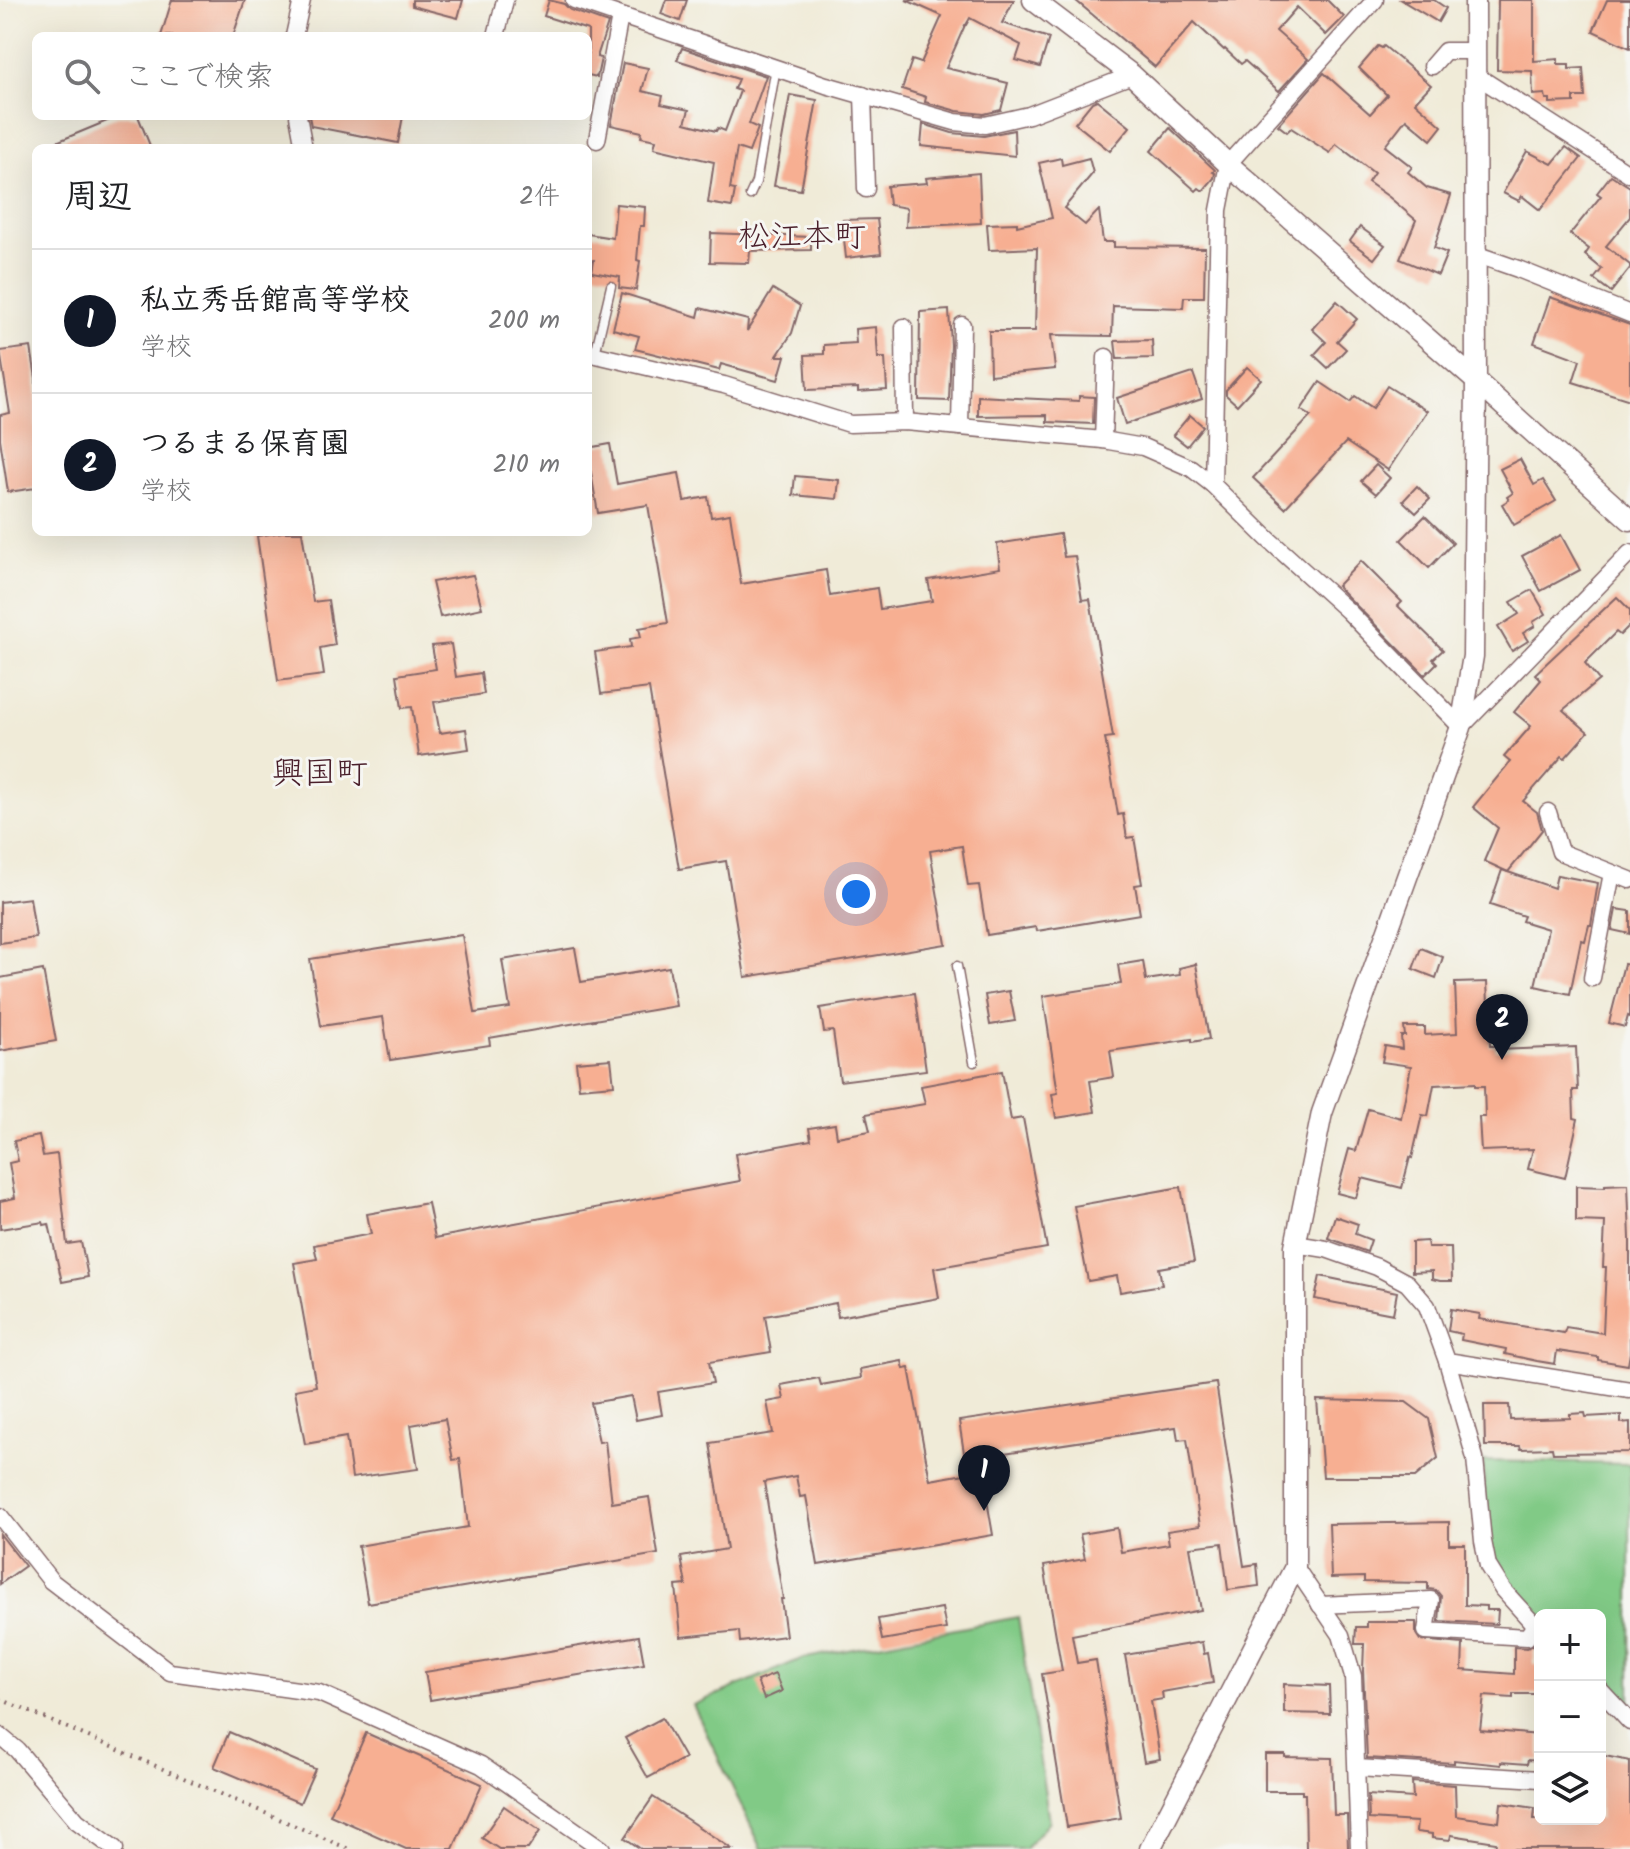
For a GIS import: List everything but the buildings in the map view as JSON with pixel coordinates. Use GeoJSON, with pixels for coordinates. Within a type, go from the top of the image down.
{"type":"FeatureCollection","features":[{"type":"Feature","properties":{"kind":"street"},"geometry":{"type":"LineString","coordinates":[[295,32],[302,0]]}},
{"type":"Feature","properties":{"kind":"street"},"geometry":{"type":"LineString","coordinates":[[497,32],[505,0]]}},
{"type":"Feature","properties":{"kind":"street"},"geometry":{"type":"LineString","coordinates":[[1033,0],[1132,75],[1630,520]]}},
{"type":"Feature","properties":{"kind":"street"},"geometry":{"type":"LineString","coordinates":[[1213,485],[1219,210],[1228,164],[1375,0]]}},
{"type":"Feature","properties":{"kind":"street"},"geometry":{"type":"LineString","coordinates":[[1150,1849],[1295,1567],[1295,1244],[1322,1113],[1461,727],[1473,656],[1475,0]]}},
{"type":"Feature","properties":{"kind":"street"},"geometry":{"type":"LineString","coordinates":[[582,1],[776,67],[955,122],[985,125],[1029,115],[1132,75]]}},
{"type":"Feature","properties":{"kind":"street"},"geometry":{"type":"LineString","coordinates":[[597,140],[620,16]]}},
{"type":"Feature","properties":{"kind":"street"},"geometry":{"type":"LineString","coordinates":[[1432,66],[1445,51],[1476,51]]}},
{"type":"Feature","properties":{"kind":"street"},"geometry":{"type":"LineString","coordinates":[[1477,76],[1630,174]]}},
{"type":"Feature","properties":{"kind":"street"},"geometry":{"type":"LineString","coordinates":[[863,95],[866,189]]}},
{"type":"Feature","properties":{"kind":"street"},"geometry":{"type":"LineString","coordinates":[[299,120],[303,144]]}},
{"type":"Feature","properties":{"kind":"street"},"geometry":{"type":"LineString","coordinates":[[1475,254],[1630,314]]}},
{"type":"Feature","properties":{"kind":"street"},"geometry":{"type":"LineString","coordinates":[[960,427],[962,325]]}},
{"type":"Feature","properties":{"kind":"street"},"geometry":{"type":"LineString","coordinates":[[904,327],[905,422]]}},
{"type":"Feature","properties":{"kind":"street"},"geometry":{"type":"LineString","coordinates":[[592,353],[724,385],[850,424],[905,422],[1103,440],[1143,447],[1191,468],[1213,485],[1348,611],[1461,727]]}},
{"type":"Feature","properties":{"kind":"street"},"geometry":{"type":"LineString","coordinates":[[1103,440],[1106,357]]}},
{"type":"Feature","properties":{"kind":"street"},"geometry":{"type":"LineString","coordinates":[[1461,727],[1630,553]]}},
{"type":"Feature","properties":{"kind":"street"},"geometry":{"type":"LineString","coordinates":[[1548,812],[1560,852],[1630,880]]}},
{"type":"Feature","properties":{"kind":"street"},"geometry":{"type":"LineString","coordinates":[[1592,978],[1612,873]]}},
{"type":"Feature","properties":{"kind":"street"},"geometry":{"type":"LineString","coordinates":[[1295,1244],[1326,1249],[1377,1267],[1407,1283],[1427,1306],[1447,1361],[1475,1458],[1488,1566],[1503,1590],[1534,1625]]}},
{"type":"Feature","properties":{"kind":"street"},"geometry":{"type":"LineString","coordinates":[[1447,1361],[1630,1390]]}},
{"type":"Feature","properties":{"kind":"street"},"geometry":{"type":"LineString","coordinates":[[1,1519],[51,1581],[170,1672],[319,1693],[481,1765],[602,1849]]}},
{"type":"Feature","properties":{"kind":"street"},"geometry":{"type":"LineString","coordinates":[[1295,1567],[1341,1635],[1353,1676],[1359,1849]]}},
{"type":"Feature","properties":{"kind":"street"},"geometry":{"type":"LineString","coordinates":[[1320,1605],[1431,1600],[1426,1631],[1527,1637],[1534,1631]]}},
{"type":"Feature","properties":{"kind":"street"},"geometry":{"type":"LineString","coordinates":[[1606,1696],[1630,1722]]}},
{"type":"Feature","properties":{"kind":"street"},"geometry":{"type":"LineString","coordinates":[[0,1736],[17,1750],[77,1821],[115,1849]]}},
{"type":"Feature","properties":{"kind":"street"},"geometry":{"type":"LineString","coordinates":[[1357,1768],[1534,1779]]}},
{"type":"Feature","properties":{"kind":"lane"},"geometry":{"type":"LineString","coordinates":[[750,195],[756,182],[776,67]]}},
{"type":"Feature","properties":{"kind":"lane"},"geometry":{"type":"LineString","coordinates":[[592,350],[611,286]]}},
{"type":"Feature","properties":{"kind":"lane"},"geometry":{"type":"LineString","coordinates":[[957,966],[974,1062]]}},
{"type":"Feature","properties":{"kind":"path"},"geometry":{"type":"LineString","coordinates":[[0,1699],[349,1849]]}},
{"type":"Feature","properties":{"kind":"green space"},"geometry":{"type":"Polygon","coordinates":[[[1483,1461],[1630,1464],[1630,1722],[1606,1697],[1606,1609],[1534,1609],[1534,1621],[1486,1553],[1483,1461]]]}},
{"type":"Feature","properties":{"kind":"green space"},"geometry":{"type":"Polygon","coordinates":[[[1018,1617],[1049,1821],[1025,1849],[762,1849],[693,1705],[801,1659],[1018,1617]]]}},
{"type":"Feature","properties":{"kind":"place","name":"つるまる保育園"},"geometry":{"type":"Point","coordinates":[1502,1060]}},
{"type":"Feature","properties":{"kind":"place","name":"私立秀岳館高等学校"},"geometry":{"type":"Point","coordinates":[984,1511]}},
{"type":"Feature","properties":{"kind":"district","name":"松江本町"},"geometry":{"type":"Point","coordinates":[802,237]}},
{"type":"Feature","properties":{"kind":"district","name":"興国町"},"geometry":{"type":"Point","coordinates":[320,774]}}]}
